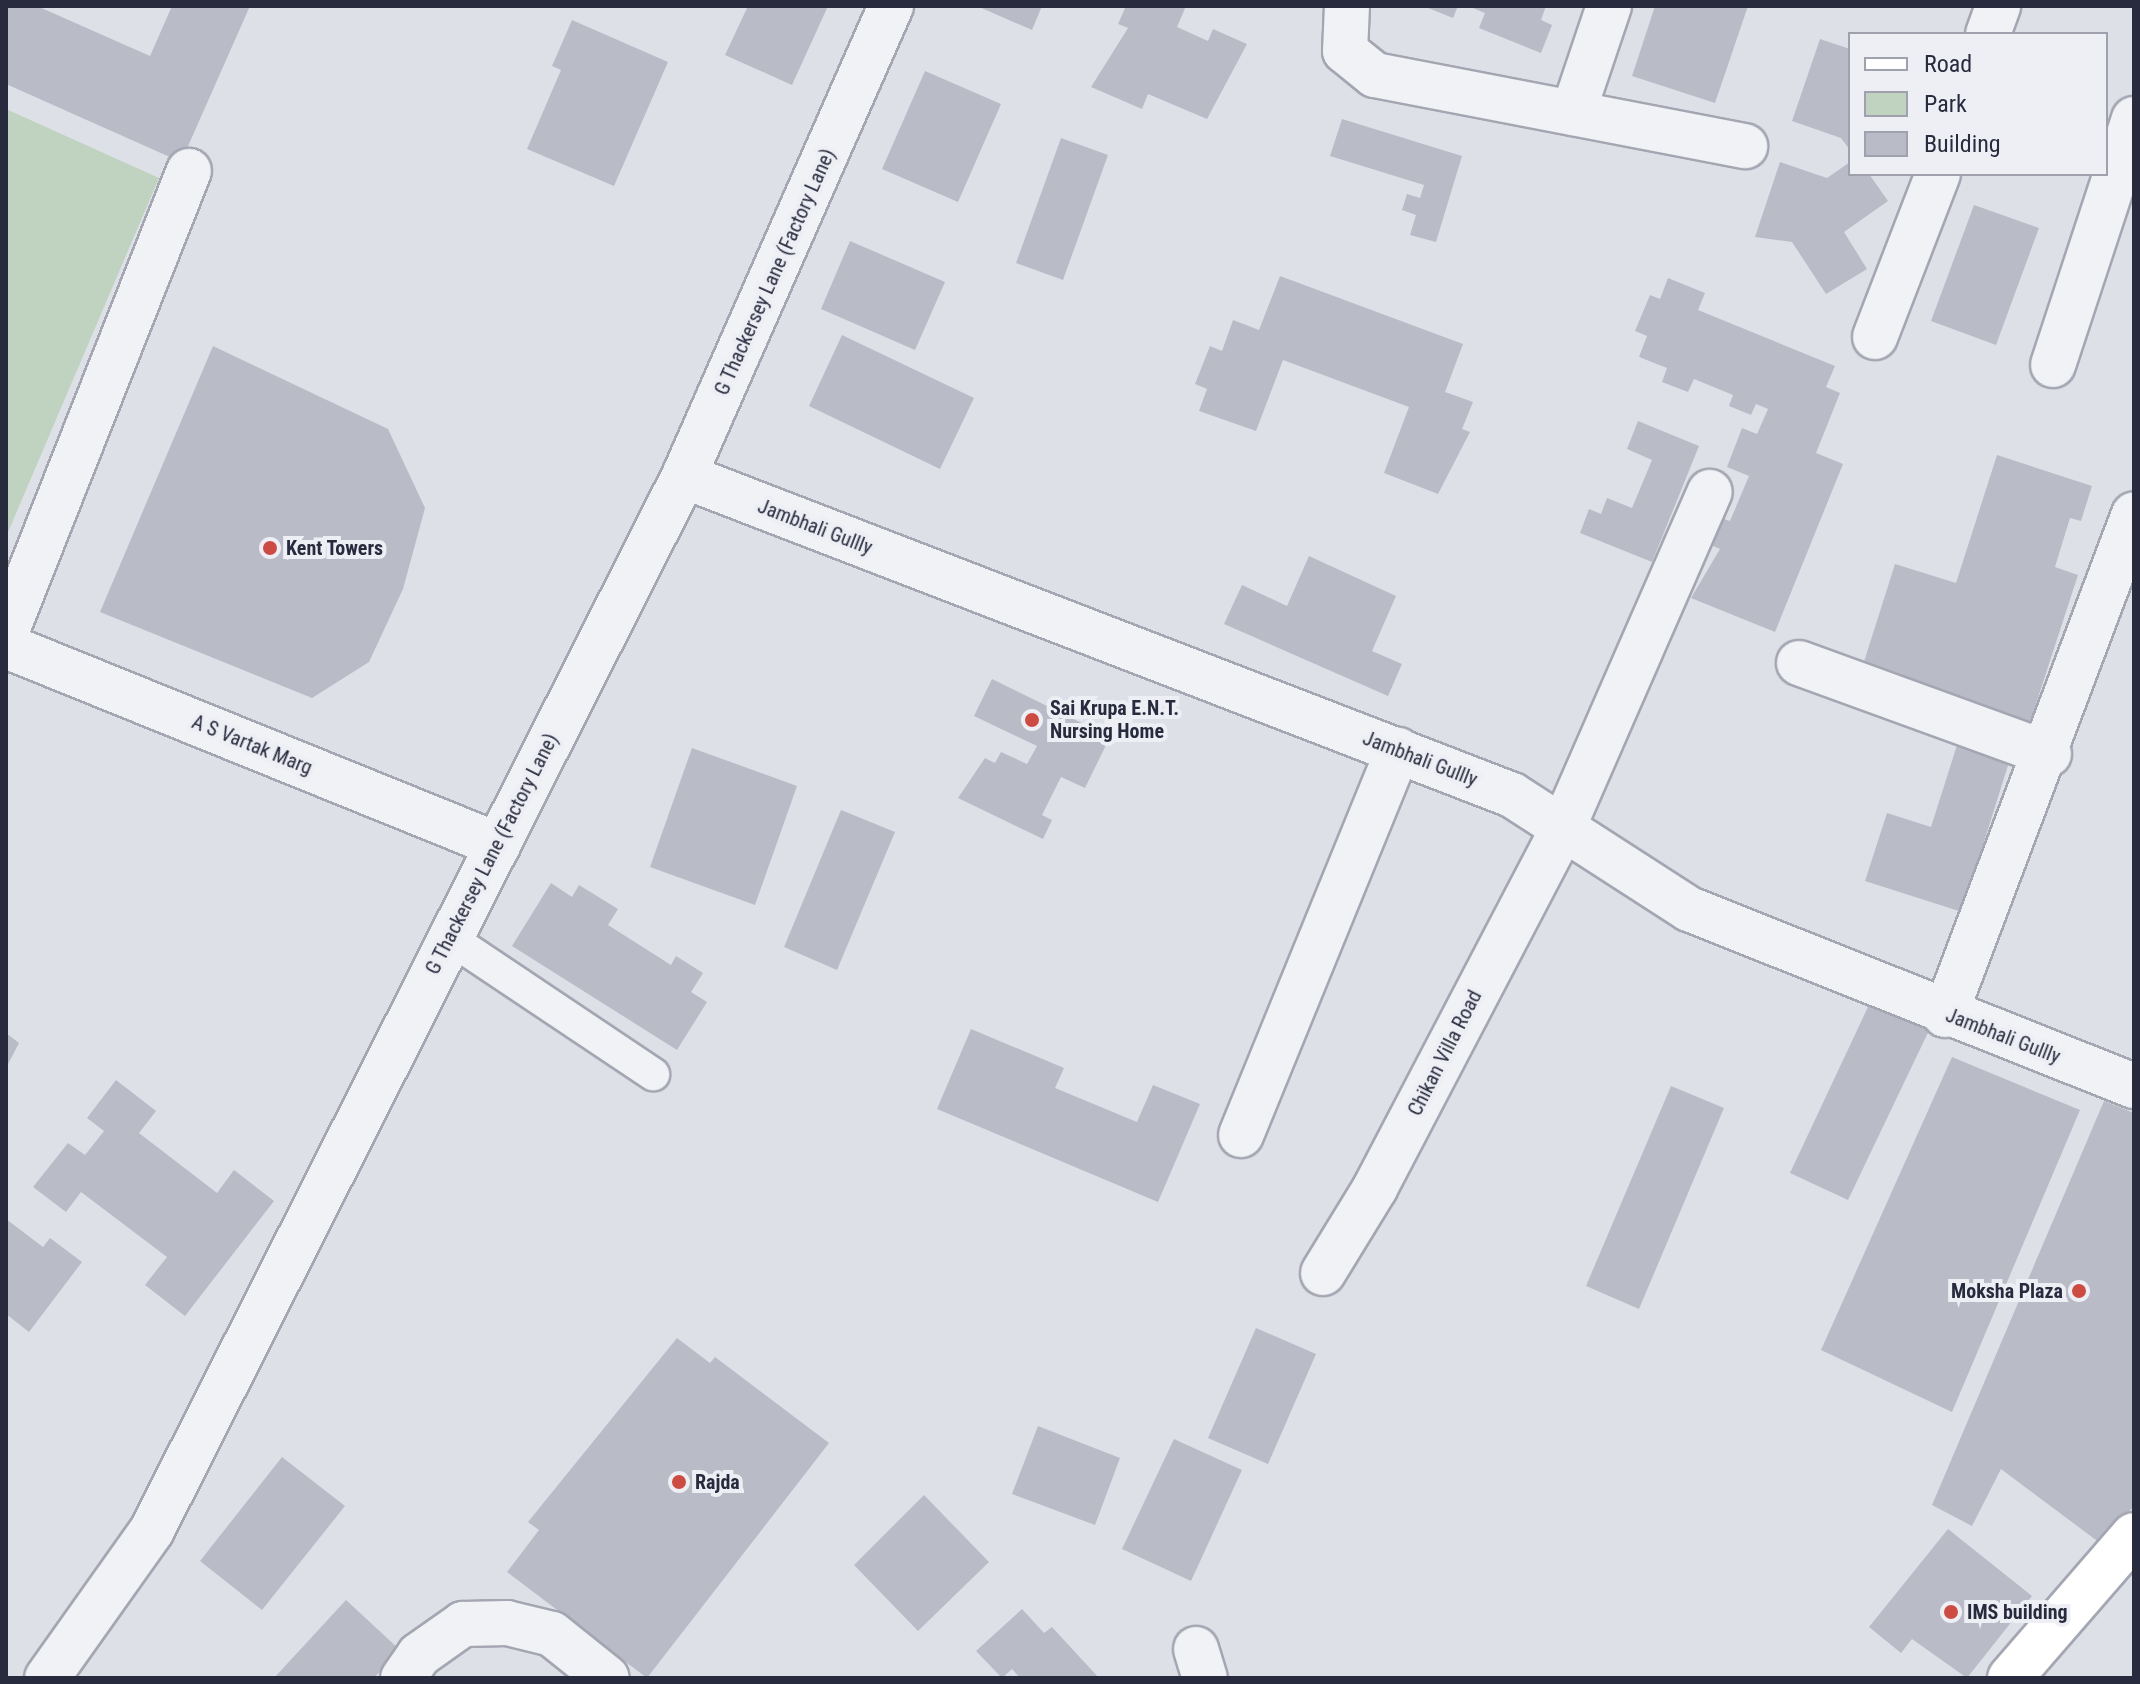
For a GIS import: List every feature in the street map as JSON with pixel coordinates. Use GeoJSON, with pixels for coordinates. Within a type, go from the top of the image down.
{"type":"FeatureCollection","features":[{"type":"Feature","properties":{"kind":"main road"},"geometry":{"type":"LineString","coordinates":[[2010,1678],[2134,1535]]}},
{"type":"Feature","properties":{"kind":"street","name":"G Thackersey Lane (Factory Lane)"},"geometry":{"type":"LineString","coordinates":[[47,1678],[152,1530],[448,937],[498,845],[684,476],[891,6]]}},
{"type":"Feature","properties":{"kind":"street"},"geometry":{"type":"LineString","coordinates":[[1347,6],[1345,51],[1375,75],[1745,146]]}},
{"type":"Feature","properties":{"kind":"street"},"geometry":{"type":"LineString","coordinates":[[1573,113],[1609,6]]}},
{"type":"Feature","properties":{"kind":"street"},"geometry":{"type":"LineString","coordinates":[[1989,32],[1998,6]]}},
{"type":"Feature","properties":{"kind":"street"},"geometry":{"type":"LineString","coordinates":[[2053,365],[2134,119]]}},
{"type":"Feature","properties":{"kind":"street"},"geometry":{"type":"LineString","coordinates":[[6,633],[189,171]]}},
{"type":"Feature","properties":{"kind":"street"},"geometry":{"type":"LineString","coordinates":[[1875,337],[1937,176]]}},
{"type":"Feature","properties":{"kind":"street","name":"Jambhali Gullly"},"geometry":{"type":"LineString","coordinates":[[684,476],[1512,795],[1689,909],[1945,1015],[2134,1086]]}},
{"type":"Feature","properties":{"kind":"street","name":"Chikan Villa Road"},"geometry":{"type":"LineString","coordinates":[[1323,1273],[1375,1188],[1562,830],[1710,492]]}},
{"type":"Feature","properties":{"kind":"street"},"geometry":{"type":"LineString","coordinates":[[1945,1015],[2049,754],[2134,514]]}},
{"type":"Feature","properties":{"kind":"street","name":"A S Vartak Marg"},"geometry":{"type":"LineString","coordinates":[[6,646],[498,845]]}},
{"type":"Feature","properties":{"kind":"street"},"geometry":{"type":"LineString","coordinates":[[1799,663],[2049,754]]}},
{"type":"Feature","properties":{"kind":"street"},"geometry":{"type":"LineString","coordinates":[[1241,1135],[1398,750]]}},
{"type":"Feature","properties":{"kind":"street"},"geometry":{"type":"LineString","coordinates":[[448,937],[653,1074]]}},
{"type":"Feature","properties":{"kind":"street"},"geometry":{"type":"LineString","coordinates":[[403,1678],[419,1655],[463,1624],[507,1623],[552,1634],[607,1678]]}},
{"type":"Feature","properties":{"kind":"green space"},"geometry":{"type":"Polygon","coordinates":[[[6,109],[159,178],[6,537],[6,109]]]}},
{"type":"Feature","properties":{"kind":"building"},"geometry":{"type":"Polygon","coordinates":[[[6,6],[37,6],[150,56],[172,6],[250,6],[181,162],[6,84],[6,6]]]}},
{"type":"Feature","properties":{"kind":"building"},"geometry":{"type":"Polygon","coordinates":[[[748,6],[828,6],[792,85],[725,55],[748,6]]]}},
{"type":"Feature","properties":{"kind":"building"},"geometry":{"type":"Polygon","coordinates":[[[977,6],[1042,6],[1032,30],[977,6]]]}},
{"type":"Feature","properties":{"kind":"building"},"geometry":{"type":"Polygon","coordinates":[[[1126,6],[1186,6],[1177,27],[1208,41],[1213,29],[1247,44],[1207,119],[1148,94],[1142,109],[1091,87],[1128,28],[1118,24],[1126,6]]]}},
{"type":"Feature","properties":{"kind":"building"},"geometry":{"type":"Polygon","coordinates":[[[1423,6],[1458,6],[1453,18],[1423,6]]]}},
{"type":"Feature","properties":{"kind":"building"},"geometry":{"type":"Polygon","coordinates":[[[1468,6],[1546,6],[1541,20],[1552,25],[1541,53],[1479,28],[1485,13],[1468,6]]]}},
{"type":"Feature","properties":{"kind":"building"},"geometry":{"type":"Polygon","coordinates":[[[1655,6],[1748,6],[1715,103],[1632,76],[1655,6]]]}},
{"type":"Feature","properties":{"kind":"building"},"geometry":{"type":"Polygon","coordinates":[[[572,20],[668,62],[614,186],[527,149],[561,70],[552,66],[572,20]]]}},
{"type":"Feature","properties":{"kind":"building"},"geometry":{"type":"Polygon","coordinates":[[[1820,39],[1848,48],[1848,147],[1841,138],[1792,121],[1820,39]]]}},
{"type":"Feature","properties":{"kind":"building"},"geometry":{"type":"Polygon","coordinates":[[[925,71],[1001,104],[958,202],[882,169],[925,71]]]}},
{"type":"Feature","properties":{"kind":"building"},"geometry":{"type":"Polygon","coordinates":[[[1342,119],[1462,156],[1436,242],[1410,235],[1416,215],[1402,210],[1407,194],[1420,198],[1424,185],[1330,156],[1342,119]]]}},
{"type":"Feature","properties":{"kind":"building"},"geometry":{"type":"Polygon","coordinates":[[[1061,138],[1108,155],[1063,280],[1016,263],[1061,138]]]}},
{"type":"Feature","properties":{"kind":"building"},"geometry":{"type":"Polygon","coordinates":[[[1780,162],[1827,178],[1848,163],[1848,176],[1870,176],[1888,201],[1844,232],[1867,269],[1826,294],[1792,242],[1755,237],[1780,162]]]}},
{"type":"Feature","properties":{"kind":"building"},"geometry":{"type":"Polygon","coordinates":[[[1974,205],[2039,228],[1996,345],[1931,321],[1974,205]]]}},
{"type":"Feature","properties":{"kind":"building"},"geometry":{"type":"Polygon","coordinates":[[[850,241],[945,282],[915,350],[821,309],[850,241]]]}},
{"type":"Feature","properties":{"kind":"building"},"geometry":{"type":"Polygon","coordinates":[[[1280,276],[1463,344],[1445,392],[1473,402],[1462,429],[1470,432],[1438,494],[1384,473],[1409,407],[1283,360],[1256,431],[1199,411],[1207,389],[1195,384],[1210,346],[1222,351],[1233,320],[1259,330],[1280,276]]]}},
{"type":"Feature","properties":{"kind":"building"},"geometry":{"type":"Polygon","coordinates":[[[1668,278],[1705,293],[1698,310],[1835,366],[1826,387],[1840,393],[1816,453],[1843,464],[1775,632],[1691,598],[1720,549],[1704,542],[1715,516],[1730,521],[1749,476],[1727,467],[1742,428],[1757,434],[1768,409],[1756,404],[1751,415],[1729,406],[1733,395],[1694,379],[1688,392],[1662,382],[1667,368],[1639,357],[1647,336],[1635,331],[1650,295],[1660,299],[1668,278]]]}},
{"type":"Feature","properties":{"kind":"building"},"geometry":{"type":"Polygon","coordinates":[[[842,335],[974,398],[940,469],[809,406],[842,335]]]}},
{"type":"Feature","properties":{"kind":"building","name":"Kent Towers"},"geometry":{"type":"Polygon","coordinates":[[[213,346],[388,429],[425,508],[403,589],[369,662],[312,698],[100,612],[213,346]]]}},
{"type":"Feature","properties":{"kind":"building"},"geometry":{"type":"Polygon","coordinates":[[[1638,421],[1699,446],[1652,562],[1580,533],[1589,509],[1601,514],[1607,498],[1632,508],[1652,460],[1627,449],[1638,421]]]}},
{"type":"Feature","properties":{"kind":"building"},"geometry":{"type":"Polygon","coordinates":[[[1997,455],[2092,486],[2081,521],[2070,518],[2055,567],[2078,575],[2030,722],[1862,668],[1895,564],[1956,583],[1997,455]]]}},
{"type":"Feature","properties":{"kind":"building"},"geometry":{"type":"Polygon","coordinates":[[[1309,556],[1396,596],[1372,651],[1402,664],[1388,696],[1224,624],[1242,585],[1287,606],[1309,556]]]}},
{"type":"Feature","properties":{"kind":"building"},"geometry":{"type":"Polygon","coordinates":[[[992,679],[1110,737],[1085,788],[1061,777],[1042,815],[1052,820],[1043,839],[958,798],[985,758],[995,763],[1001,752],[1027,764],[1037,746],[974,716],[992,679]]]}},
{"type":"Feature","properties":{"kind":"building"},"geometry":{"type":"Polygon","coordinates":[[[1958,742],[2010,759],[1962,912],[1865,881],[1887,813],[1931,827],[1958,742]]]}},
{"type":"Feature","properties":{"kind":"building"},"geometry":{"type":"Polygon","coordinates":[[[692,748],[797,786],[755,905],[650,867],[692,748]]]}},
{"type":"Feature","properties":{"kind":"building"},"geometry":{"type":"Polygon","coordinates":[[[841,810],[895,832],[837,970],[784,947],[841,810]]]}},
{"type":"Feature","properties":{"kind":"building"},"geometry":{"type":"Polygon","coordinates":[[[551,883],[572,897],[579,885],[618,909],[608,925],[671,965],[676,956],[703,973],[691,992],[707,1002],[677,1050],[512,946],[551,883]]]}},
{"type":"Feature","properties":{"kind":"building"},"geometry":{"type":"Polygon","coordinates":[[[1875,992],[1934,1020],[1848,1200],[1790,1173],[1875,992]]]}},
{"type":"Feature","properties":{"kind":"building"},"geometry":{"type":"Polygon","coordinates":[[[971,1029],[1064,1068],[1055,1088],[1137,1122],[1153,1085],[1200,1104],[1158,1202],[937,1109],[971,1029]]]}},
{"type":"Feature","properties":{"kind":"building"},"geometry":{"type":"Polygon","coordinates":[[[6,1033],[19,1043],[6,1068],[6,1033]]]}},
{"type":"Feature","properties":{"kind":"building"},"geometry":{"type":"Polygon","coordinates":[[[1952,1057],[2080,1110],[1952,1412],[1821,1350],[1952,1057]]]}},
{"type":"Feature","properties":{"kind":"building"},"geometry":{"type":"Polygon","coordinates":[[[116,1080],[156,1111],[139,1133],[217,1193],[234,1170],[274,1201],[185,1316],[145,1285],[167,1257],[81,1192],[66,1212],[33,1187],[68,1143],[85,1155],[104,1131],[87,1118],[116,1080]]]}},
{"type":"Feature","properties":{"kind":"building"},"geometry":{"type":"Polygon","coordinates":[[[1671,1086],[1724,1108],[1639,1309],[1586,1286],[1671,1086]]]}},
{"type":"Feature","properties":{"kind":"building","name":"Moksha Plaza"},"geometry":{"type":"Polygon","coordinates":[[[2104,1101],[2134,1113],[2134,1506],[2100,1543],[2001,1469],[1972,1526],[1932,1505],[2104,1101]]]}},
{"type":"Feature","properties":{"kind":"building"},"geometry":{"type":"Polygon","coordinates":[[[6,1219],[43,1247],[50,1238],[82,1262],[29,1332],[6,1314],[6,1219]]]}},
{"type":"Feature","properties":{"kind":"building"},"geometry":{"type":"Polygon","coordinates":[[[1256,1328],[1316,1354],[1268,1464],[1208,1438],[1256,1328]]]}},
{"type":"Feature","properties":{"kind":"building","name":"Rajda"},"geometry":{"type":"Polygon","coordinates":[[[677,1338],[710,1363],[715,1357],[829,1443],[647,1678],[507,1572],[539,1530],[528,1522],[677,1338]]]}},
{"type":"Feature","properties":{"kind":"building"},"geometry":{"type":"Polygon","coordinates":[[[1038,1426],[1120,1458],[1095,1525],[1012,1494],[1038,1426]]]}},
{"type":"Feature","properties":{"kind":"building"},"geometry":{"type":"Polygon","coordinates":[[[1174,1439],[1242,1470],[1191,1581],[1122,1549],[1174,1439]]]}},
{"type":"Feature","properties":{"kind":"building"},"geometry":{"type":"Polygon","coordinates":[[[282,1457],[345,1506],[262,1610],[200,1561],[282,1457]]]}},
{"type":"Feature","properties":{"kind":"building"},"geometry":{"type":"Polygon","coordinates":[[[924,1495],[989,1562],[918,1631],[854,1565],[924,1495]]]}},
{"type":"Feature","properties":{"kind":"building","name":"IMS building"},"geometry":{"type":"Polygon","coordinates":[[[1948,1529],[2032,1596],[1967,1678],[1912,1639],[1901,1653],[1869,1627],[1948,1529]]]}},
{"type":"Feature","properties":{"kind":"building"},"geometry":{"type":"Polygon","coordinates":[[[346,1600],[400,1650],[374,1678],[274,1678],[346,1600]]]}},
{"type":"Feature","properties":{"kind":"building"},"geometry":{"type":"Polygon","coordinates":[[[1022,1609],[1044,1633],[1052,1627],[1099,1678],[1020,1678],[1012,1669],[1002,1678],[976,1651],[1022,1609]]]}},
{"type":"Feature","properties":{"kind":"place","name":"Kent Towers"},"geometry":{"type":"Point","coordinates":[270,548]}},
{"type":"Feature","properties":{"kind":"place","name":"Sai Krupa E.N.T. Nursing Home"},"geometry":{"type":"Point","coordinates":[1032,720]}},
{"type":"Feature","properties":{"kind":"place","name":"Moksha Plaza"},"geometry":{"type":"Point","coordinates":[2079,1291]}},
{"type":"Feature","properties":{"kind":"place","name":"Rajda"},"geometry":{"type":"Point","coordinates":[679,1482]}},
{"type":"Feature","properties":{"kind":"place","name":"IMS building"},"geometry":{"type":"Point","coordinates":[1951,1612]}}]}
